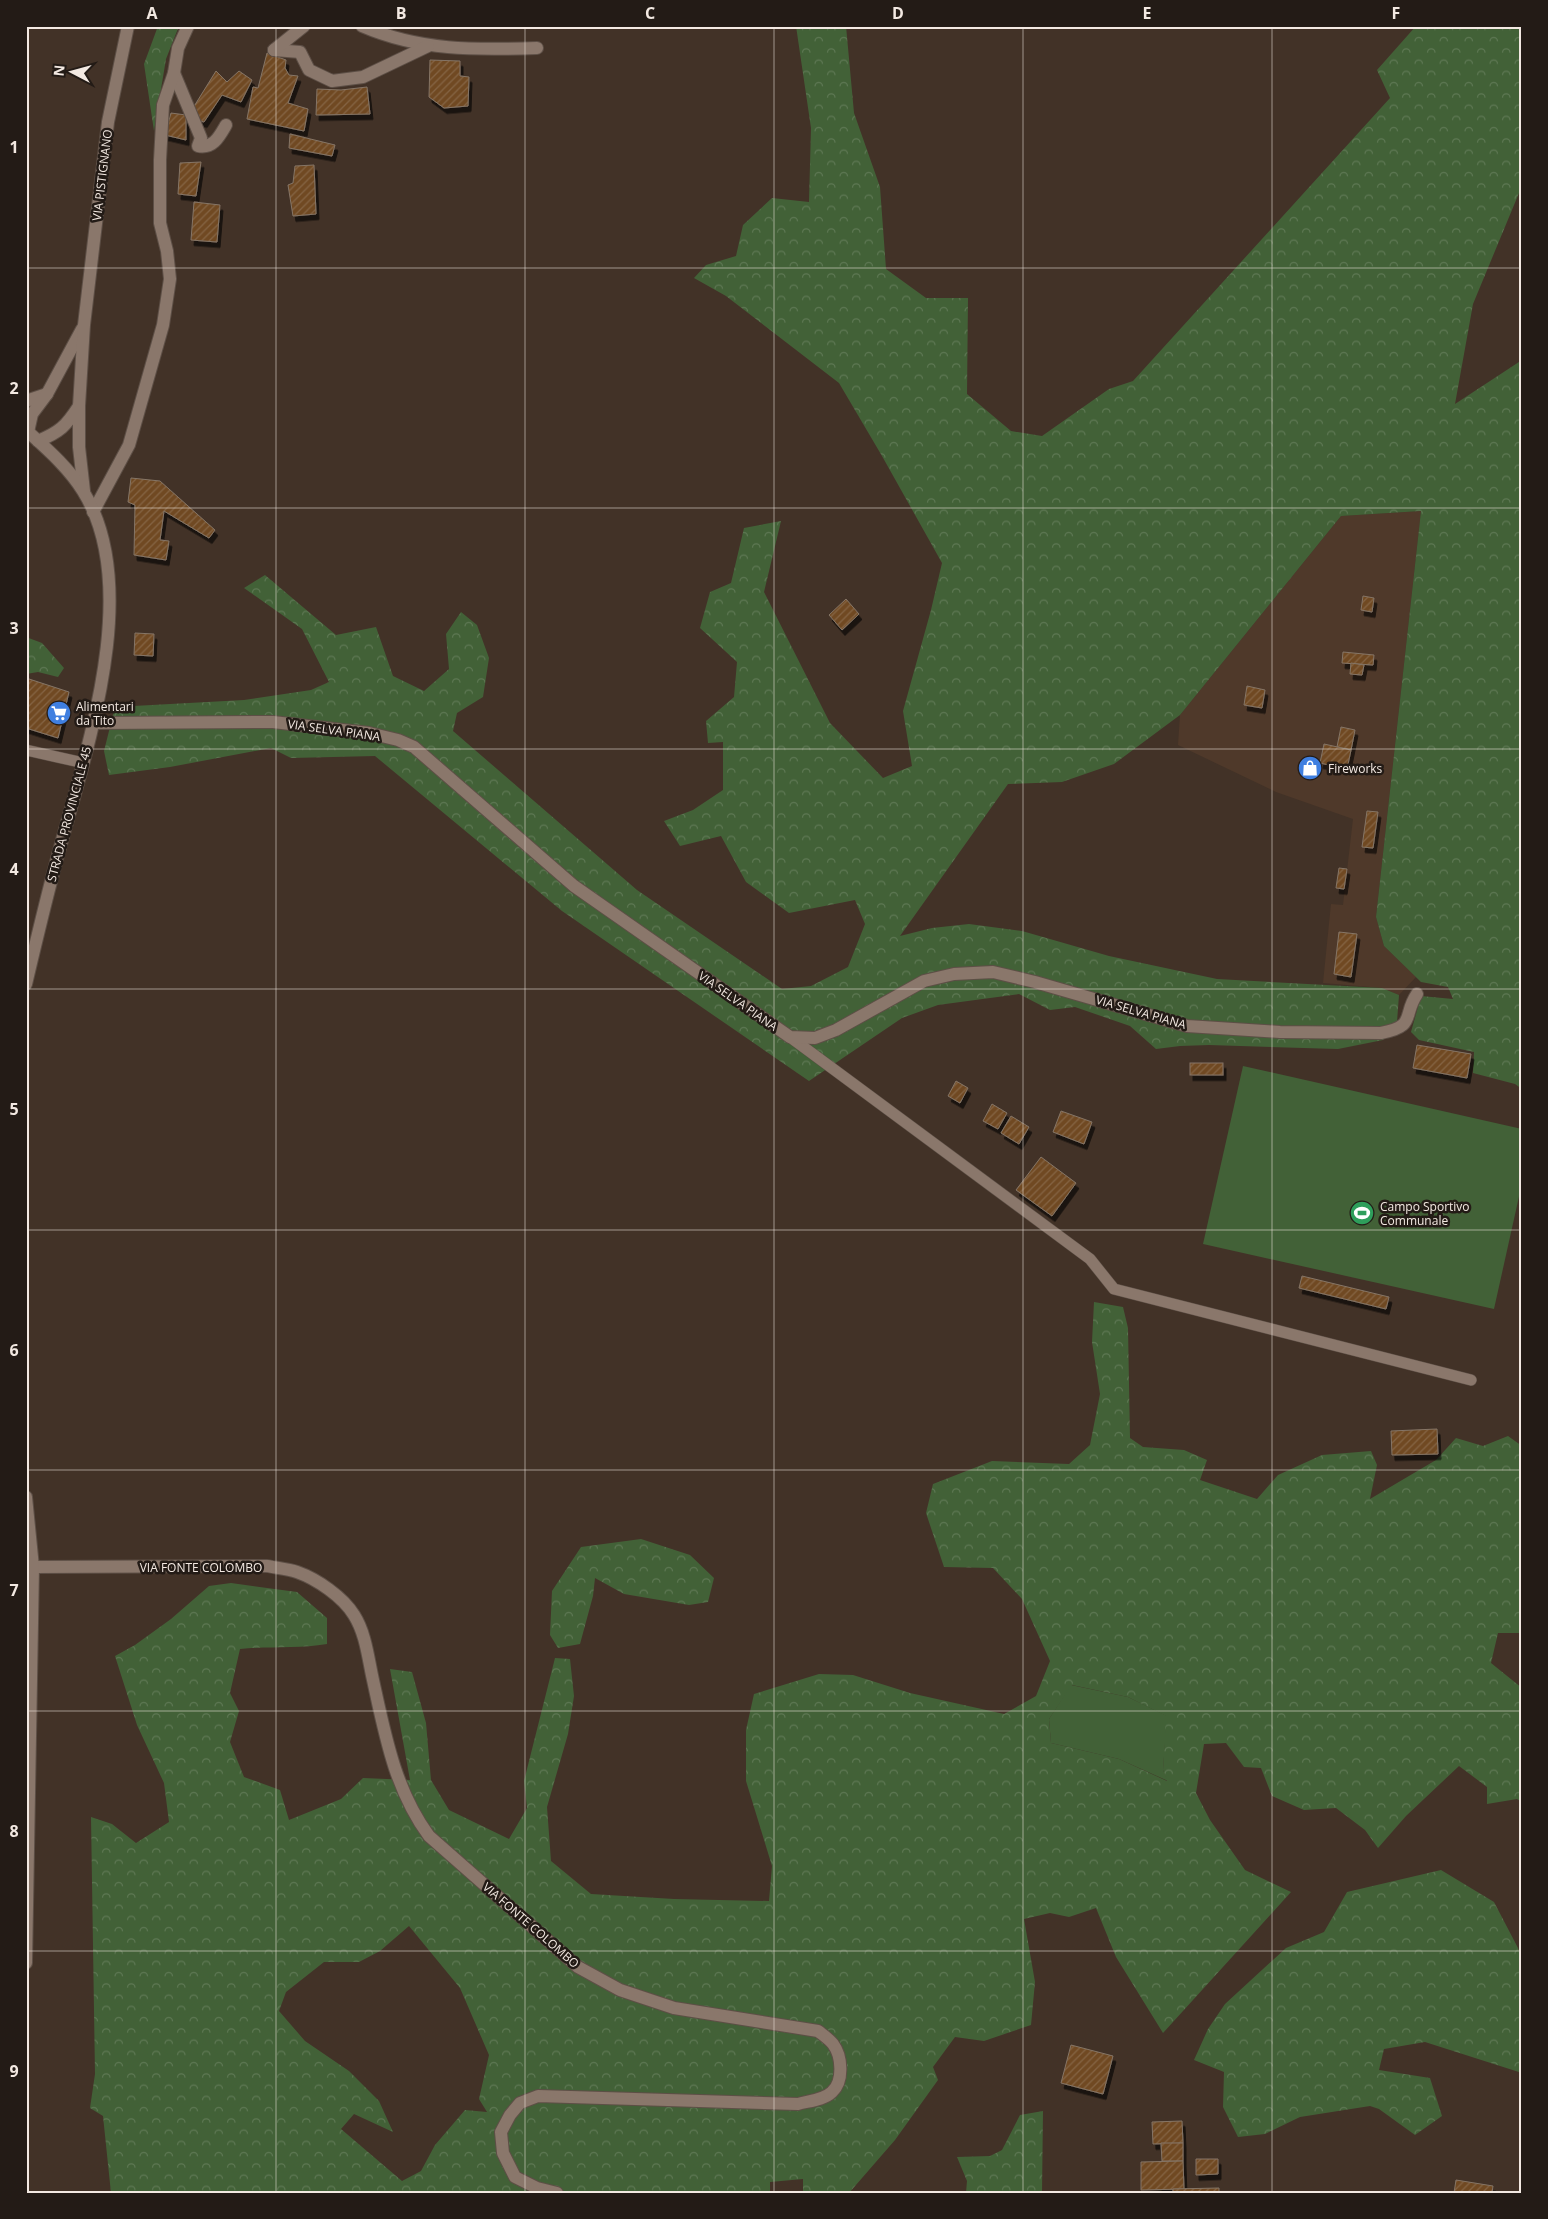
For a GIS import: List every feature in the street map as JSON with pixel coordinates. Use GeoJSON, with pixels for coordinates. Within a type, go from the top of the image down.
{"type":"FeatureCollection","features":[{"type":"Feature","properties":{"kind":"street","name":"VIA PISTIGNANO"},"geometry":{"type":"LineString","coordinates":[[84,491],[79,406],[84,325],[108,122],[128,26]]}},
{"type":"Feature","properties":{"kind":"street"},"geometry":{"type":"LineString","coordinates":[[94,512],[129,445],[163,325],[170,279],[167,251],[160,223],[160,160],[163,105],[174,73],[178,48],[188,26]]}},
{"type":"Feature","properties":{"kind":"street"},"geometry":{"type":"LineString","coordinates":[[304,26],[274,50],[300,52],[310,70],[332,81],[362,77],[428,46]]}},
{"type":"Feature","properties":{"kind":"street"},"geometry":{"type":"LineString","coordinates":[[362,26],[388,37],[428,46],[482,50],[537,48]]}},
{"type":"Feature","properties":{"kind":"street"},"geometry":{"type":"LineString","coordinates":[[174,73],[201,138],[198,146],[206,147],[212,145],[226,125]]}},
{"type":"Feature","properties":{"kind":"street"},"geometry":{"type":"LineString","coordinates":[[79,406],[68,424],[58,432],[31,434],[32,414],[47,394],[84,325]]}},
{"type":"Feature","properties":{"kind":"street"},"geometry":{"type":"LineString","coordinates":[[26,401],[47,394]]}},
{"type":"Feature","properties":{"kind":"street","name":"STRADA PROVINCIALE 45"},"geometry":{"type":"LineString","coordinates":[[26,983],[54,870],[94,723],[110,618],[111,580],[107,552],[94,512],[84,491],[63,464],[31,434]]}},
{"type":"Feature","properties":{"kind":"street","name":"VIA SELVA PIANA"},"geometry":{"type":"LineString","coordinates":[[94,723],[273,722],[368,733],[398,740],[414,748],[574,886],[790,1037],[816,1038],[836,1030],[924,981],[954,974],[993,972],[1036,982],[1187,1026],[1280,1032],[1381,1032],[1396,1030],[1408,1020],[1416,996]]}},
{"type":"Feature","properties":{"kind":"street"},"geometry":{"type":"LineString","coordinates":[[26,1497],[30,1567],[26,1963]]}},
{"type":"Feature","properties":{"kind":"street","name":"VIA FONTE COLOMBO"},"geometry":{"type":"LineString","coordinates":[[30,1567],[267,1566],[297,1572],[321,1584],[353,1614],[362,1632],[386,1741],[399,1781],[415,1816],[429,1836],[578,1967],[620,1990],[674,2008],[818,2031],[833,2044],[840,2059],[840,2078],[833,2092],[820,2099],[798,2104],[538,2096],[520,2103],[510,2114],[501,2132],[503,2153],[516,2177],[537,2188],[557,2193]]}},
{"type":"Feature","properties":{"kind":"lane"},"geometry":{"type":"LineString","coordinates":[[26,750],[84,763]]}},
{"type":"Feature","properties":{"kind":"lane"},"geometry":{"type":"LineString","coordinates":[[790,1037],[1090,1259],[1114,1289],[1471,1380]]}},
{"type":"Feature","properties":{"kind":"shaded area","name":"Fireworks"},"geometry":{"type":"Polygon","coordinates":[[[1421,511],[1376,917],[1384,946],[1416,977],[1399,995],[1382,988],[1323,983],[1331,904],[1343,905],[1353,819],[1276,792],[1178,745],[1180,715],[1341,516],[1421,511]]]}},
{"type":"Feature","properties":{"kind":"green space"},"geometry":{"type":"Polygon","coordinates":[[[158,26],[179,26],[166,59],[154,131],[144,64],[158,26]]]}},
{"type":"Feature","properties":{"kind":"green space"},"geometry":{"type":"Polygon","coordinates":[[[796,26],[846,26],[854,113],[880,187],[886,269],[926,298],[968,298],[967,394],[1011,431],[1042,436],[1109,389],[1133,381],[1390,98],[1377,70],[1416,26],[1522,26],[1522,193],[1519,193],[1473,304],[1455,404],[1522,360],[1522,1089],[1515,1084],[1473,1073],[1474,1052],[1419,1040],[1411,1032],[1421,996],[1453,999],[1448,987],[1421,982],[1384,946],[1376,917],[1421,511],[1341,516],[1180,715],[1114,764],[1062,782],[1008,784],[900,936],[932,928],[969,924],[1022,931],[1109,956],[1217,979],[1382,988],[1399,995],[1397,1022],[1383,1040],[1338,1049],[1209,1045],[1156,1049],[1130,1026],[1075,1007],[1050,1010],[1019,994],[938,1005],[902,1018],[809,1081],[562,911],[375,756],[291,758],[271,748],[170,767],[109,775],[104,751],[115,707],[244,700],[311,690],[329,682],[302,629],[244,588],[265,575],[336,635],[376,627],[393,676],[424,691],[449,669],[446,634],[461,612],[477,625],[489,658],[483,697],[457,713],[453,731],[637,890],[782,989],[811,986],[848,967],[865,924],[855,900],[789,913],[746,882],[721,836],[680,846],[664,821],[693,810],[723,790],[723,742],[708,743],[706,721],[734,697],[737,662],[700,628],[710,592],[731,583],[744,528],[781,521],[764,592],[830,723],[883,778],[912,766],[903,711],[942,563],[839,383],[726,296],[694,278],[706,265],[736,256],[743,225],[772,198],[809,202],[811,128],[796,26]]]}},
{"type":"Feature","properties":{"kind":"green space"},"geometry":{"type":"Polygon","coordinates":[[[26,637],[42,643],[64,668],[58,677],[38,672],[26,674],[26,637]]]}},
{"type":"Feature","properties":{"kind":"green space","name":"Campo Sportivo Communale"},"geometry":{"type":"Polygon","coordinates":[[[1243,1066],[1522,1129],[1522,1183],[1494,1309],[1203,1244],[1243,1066]]]}},
{"type":"Feature","properties":{"kind":"green space"},"geometry":{"type":"Polygon","coordinates":[[[1094,1302],[1123,1307],[1128,1328],[1130,1438],[1143,1447],[1184,1450],[1207,1460],[1200,1480],[1257,1499],[1278,1475],[1322,1455],[1371,1451],[1377,1465],[1370,1499],[1436,1460],[1456,1438],[1483,1446],[1508,1436],[1522,1446],[1522,1633],[1498,1633],[1491,1663],[1522,1688],[1522,1802],[1517,1799],[1487,1804],[1487,1787],[1459,1766],[1406,1816],[1378,1848],[1365,1830],[1336,1808],[1304,1810],[1272,1796],[1261,1768],[1244,1767],[1226,1743],[1204,1744],[1196,1793],[1210,1820],[1245,1870],[1291,1892],[1163,2033],[1116,1957],[1096,1908],[1069,1917],[1050,1913],[1024,1919],[1035,1982],[1031,2025],[984,2041],[955,2037],[933,2067],[938,2080],[895,2140],[849,2193],[803,2193],[803,2179],[770,2182],[770,2193],[111,2193],[103,2116],[90,2108],[95,2074],[91,1817],[112,1824],[136,1843],[169,1822],[164,1783],[137,1725],[115,1656],[135,1645],[171,1619],[209,1586],[231,1583],[297,1592],[327,1618],[327,1644],[240,1649],[230,1693],[239,1711],[230,1742],[244,1777],[280,1790],[289,1820],[341,1799],[363,1778],[410,1780],[390,1669],[412,1672],[426,1723],[431,1780],[449,1810],[509,1839],[527,1808],[524,1781],[555,1658],[570,1659],[574,1696],[568,1734],[547,1807],[551,1861],[591,1894],[674,1899],[769,1901],[772,1866],[746,1781],[746,1730],[754,1694],[819,1674],[853,1675],[910,1693],[1004,1714],[1036,1696],[1050,1661],[1022,1599],[993,1568],[944,1567],[926,1513],[933,1484],[992,1461],[1069,1464],[1090,1445],[1100,1394],[1092,1342],[1094,1302]],[[1072,1685],[1049,1719],[1051,1743],[1119,1759],[1167,1781],[1163,1770],[1166,1716],[1128,1697],[1072,1685]],[[409,1926],[380,1951],[359,1962],[324,1962],[286,1992],[279,2011],[305,2041],[349,2071],[379,2101],[393,2132],[354,2114],[341,2129],[402,2181],[421,2171],[435,2145],[465,2110],[487,2112],[479,2099],[489,2055],[460,1988],[409,1926]]]}},
{"type":"Feature","properties":{"kind":"green space"},"geometry":{"type":"Polygon","coordinates":[[[641,1539],[690,1555],[714,1578],[708,1602],[689,1605],[624,1594],[595,1578],[593,1596],[580,1644],[558,1648],[550,1635],[552,1591],[581,1547],[641,1539]]]}},
{"type":"Feature","properties":{"kind":"green space"},"geometry":{"type":"Polygon","coordinates":[[[1071,1685],[1128,1697],[1167,1716],[1163,1770],[1168,1781],[1119,1759],[1051,1743],[1049,1719],[1071,1685]]]}},
{"type":"Feature","properties":{"kind":"green space"},"geometry":{"type":"Polygon","coordinates":[[[1441,1870],[1494,1902],[1518,1948],[1522,1961],[1522,2073],[1425,2042],[1384,2049],[1379,2070],[1430,2078],[1442,2116],[1415,2135],[1379,2109],[1370,2106],[1300,2117],[1265,2134],[1238,2137],[1223,2107],[1224,2072],[1194,2060],[1208,2029],[1225,2004],[1286,1948],[1324,1932],[1347,1892],[1441,1870]]]}},
{"type":"Feature","properties":{"kind":"green space"},"geometry":{"type":"Polygon","coordinates":[[[1043,2111],[1042,2193],[966,2193],[967,2181],[957,2157],[990,2156],[1002,2150],[1020,2115],[1043,2111]]]}},
{"type":"Feature","properties":{"kind":"building"},"geometry":{"type":"Polygon","coordinates":[[[267,53],[286,60],[285,68],[289,75],[298,76],[288,103],[308,109],[304,131],[247,119],[253,87],[258,88],[267,53]]]}},
{"type":"Feature","properties":{"kind":"building"},"geometry":{"type":"Polygon","coordinates":[[[430,60],[460,61],[460,76],[469,77],[468,106],[444,108],[429,97],[430,60]]]}},
{"type":"Feature","properties":{"kind":"building"},"geometry":{"type":"Polygon","coordinates":[[[216,71],[227,82],[239,71],[252,80],[241,102],[222,95],[204,122],[196,120],[193,108],[216,71]]]}},
{"type":"Feature","properties":{"kind":"building"},"geometry":{"type":"Polygon","coordinates":[[[367,87],[370,114],[316,115],[317,89],[341,90],[367,87]]]}},
{"type":"Feature","properties":{"kind":"building"},"geometry":{"type":"Polygon","coordinates":[[[171,113],[186,115],[186,140],[165,135],[171,113]]]}},
{"type":"Feature","properties":{"kind":"building"},"geometry":{"type":"Polygon","coordinates":[[[290,134],[335,145],[332,156],[289,148],[290,134]]]}},
{"type":"Feature","properties":{"kind":"building"},"geometry":{"type":"Polygon","coordinates":[[[201,162],[196,196],[178,194],[180,163],[201,162]]]}},
{"type":"Feature","properties":{"kind":"building"},"geometry":{"type":"Polygon","coordinates":[[[314,165],[316,214],[293,216],[288,185],[293,183],[295,166],[314,165]]]}},
{"type":"Feature","properties":{"kind":"building"},"geometry":{"type":"Polygon","coordinates":[[[194,202],[220,205],[217,242],[191,240],[194,202]]]}},
{"type":"Feature","properties":{"kind":"building"},"geometry":{"type":"Polygon","coordinates":[[[131,478],[160,481],[215,530],[209,538],[164,511],[160,540],[169,541],[166,560],[134,555],[135,505],[128,502],[131,478]]]}},
{"type":"Feature","properties":{"kind":"building"},"geometry":{"type":"Polygon","coordinates":[[[1363,596],[1374,598],[1372,612],[1361,610],[1363,596]]]}},
{"type":"Feature","properties":{"kind":"building"},"geometry":{"type":"Polygon","coordinates":[[[846,599],[859,614],[842,630],[829,615],[846,599]]]}},
{"type":"Feature","properties":{"kind":"building"},"geometry":{"type":"Polygon","coordinates":[[[135,633],[154,634],[153,656],[134,655],[135,633]]]}},
{"type":"Feature","properties":{"kind":"building"},"geometry":{"type":"Polygon","coordinates":[[[1343,652],[1374,655],[1373,665],[1342,663],[1343,652]]]}},
{"type":"Feature","properties":{"kind":"building"},"geometry":{"type":"Polygon","coordinates":[[[1351,663],[1364,665],[1362,675],[1350,674],[1351,663]]]}},
{"type":"Feature","properties":{"kind":"building"},"geometry":{"type":"Polygon","coordinates":[[[26,678],[69,692],[58,738],[26,728],[26,678]]]}},
{"type":"Feature","properties":{"kind":"building"},"geometry":{"type":"Polygon","coordinates":[[[1247,686],[1265,690],[1262,708],[1244,705],[1247,686]]]}},
{"type":"Feature","properties":{"kind":"building"},"geometry":{"type":"Polygon","coordinates":[[[1341,727],[1355,730],[1351,750],[1337,747],[1341,727]]]}},
{"type":"Feature","properties":{"kind":"building"},"geometry":{"type":"Polygon","coordinates":[[[1324,744],[1351,750],[1347,769],[1320,763],[1324,744]]]}},
{"type":"Feature","properties":{"kind":"building"},"geometry":{"type":"Polygon","coordinates":[[[1367,811],[1378,812],[1373,848],[1362,847],[1367,811]]]}},
{"type":"Feature","properties":{"kind":"building"},"geometry":{"type":"Polygon","coordinates":[[[1339,868],[1347,869],[1344,889],[1336,888],[1339,868]]]}},
{"type":"Feature","properties":{"kind":"building"},"geometry":{"type":"Polygon","coordinates":[[[1339,932],[1357,934],[1351,977],[1334,974],[1339,932]]]}},
{"type":"Feature","properties":{"kind":"building"},"geometry":{"type":"Polygon","coordinates":[[[1417,1045],[1471,1054],[1467,1078],[1413,1068],[1417,1045]]]}},
{"type":"Feature","properties":{"kind":"building"},"geometry":{"type":"Polygon","coordinates":[[[1190,1063],[1223,1063],[1223,1075],[1190,1075],[1190,1063]]]}},
{"type":"Feature","properties":{"kind":"building"},"geometry":{"type":"Polygon","coordinates":[[[956,1081],[968,1088],[960,1103],[948,1096],[956,1081]]]}},
{"type":"Feature","properties":{"kind":"building"},"geometry":{"type":"Polygon","coordinates":[[[992,1104],[1007,1113],[998,1129],[983,1121],[992,1104]]]}},
{"type":"Feature","properties":{"kind":"building"},"geometry":{"type":"Polygon","coordinates":[[[1061,1111],[1092,1122],[1084,1144],[1053,1132],[1061,1111]]]}},
{"type":"Feature","properties":{"kind":"building"},"geometry":{"type":"Polygon","coordinates":[[[1011,1116],[1029,1127],[1019,1144],[1001,1133],[1011,1116]]]}},
{"type":"Feature","properties":{"kind":"building"},"geometry":{"type":"Polygon","coordinates":[[[1041,1157],[1076,1183],[1052,1216],[1016,1190],[1041,1157]]]}},
{"type":"Feature","properties":{"kind":"building"},"geometry":{"type":"Polygon","coordinates":[[[1302,1276],[1389,1297],[1386,1309],[1299,1288],[1302,1276]]]}},
{"type":"Feature","properties":{"kind":"building"},"geometry":{"type":"Polygon","coordinates":[[[1437,1429],[1438,1454],[1392,1455],[1391,1431],[1437,1429]]]}},
{"type":"Feature","properties":{"kind":"building"},"geometry":{"type":"Polygon","coordinates":[[[1071,2045],[1113,2056],[1103,2094],[1061,2083],[1071,2045]]]}},
{"type":"Feature","properties":{"kind":"building"},"geometry":{"type":"Polygon","coordinates":[[[1182,2121],[1183,2143],[1153,2144],[1152,2122],[1182,2121]]]}},
{"type":"Feature","properties":{"kind":"building"},"geometry":{"type":"Polygon","coordinates":[[[1161,2143],[1183,2143],[1183,2161],[1162,2161],[1161,2143]]]}},
{"type":"Feature","properties":{"kind":"building"},"geometry":{"type":"Polygon","coordinates":[[[1196,2159],[1218,2159],[1218,2174],[1196,2175],[1196,2159]]]}},
{"type":"Feature","properties":{"kind":"building"},"geometry":{"type":"Polygon","coordinates":[[[1183,2161],[1184,2189],[1141,2190],[1141,2162],[1183,2161]]]}},
{"type":"Feature","properties":{"kind":"building"},"geometry":{"type":"Polygon","coordinates":[[[1456,2180],[1493,2186],[1492,2193],[1454,2193],[1456,2180]]]}},
{"type":"Feature","properties":{"kind":"building"},"geometry":{"type":"Polygon","coordinates":[[[1219,2188],[1219,2193],[1173,2193],[1173,2189],[1219,2188]]]}},
{"type":"Feature","properties":{"kind":"place","name":"Alimentari da Tito"},"geometry":{"type":"Point","coordinates":[59,713]}},
{"type":"Feature","properties":{"kind":"place","name":"Fireworks"},"geometry":{"type":"Point","coordinates":[1310,768]}},
{"type":"Feature","properties":{"kind":"place","name":"Campo Sportivo Communale"},"geometry":{"type":"Point","coordinates":[1362,1213]}}]}
